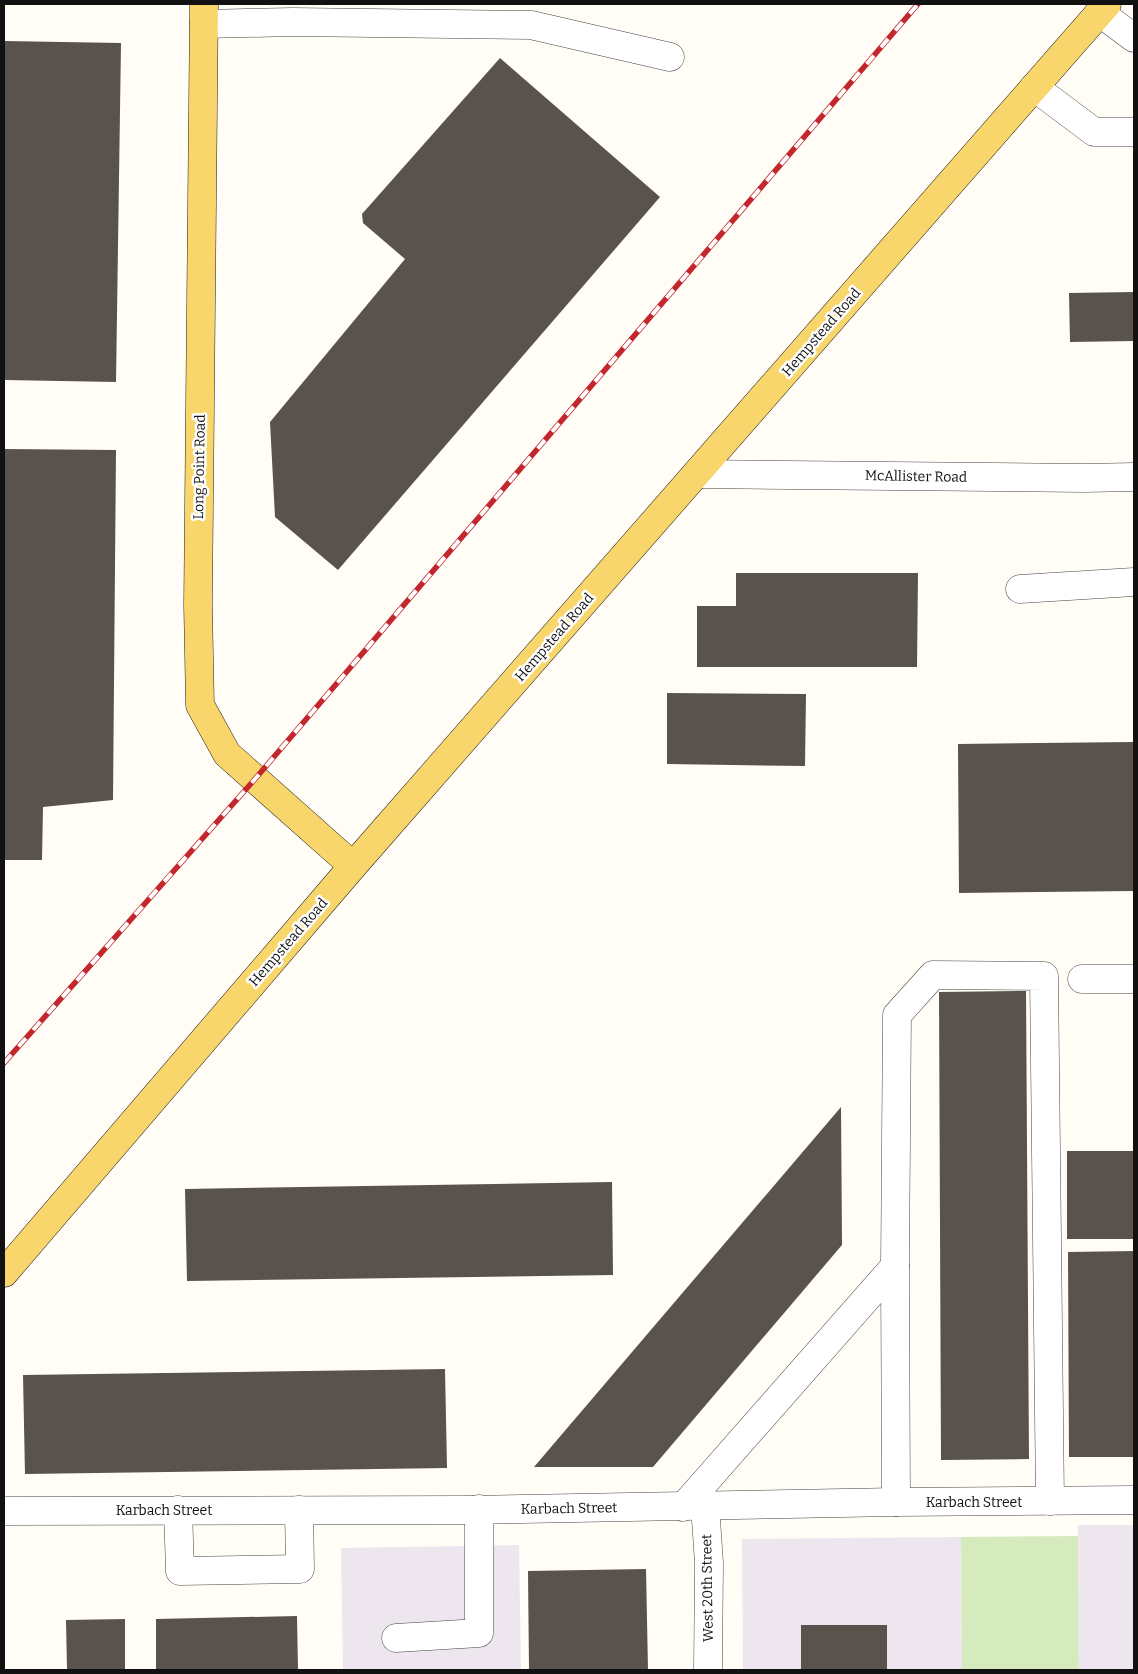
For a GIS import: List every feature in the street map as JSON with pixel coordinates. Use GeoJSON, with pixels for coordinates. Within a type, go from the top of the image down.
{"type":"FeatureCollection","features":[{"type":"Feature","properties":{"kind":"main road","name":"Hempstead Road"},"geometry":{"type":"LineString","coordinates":[[4,1272],[354,866],[1103,8]]}},
{"type":"Feature","properties":{"kind":"main road","name":"Long Point Road"},"geometry":{"type":"LineString","coordinates":[[204,14],[198,605],[200,705],[227,754],[354,866]]}},
{"type":"Feature","properties":{"kind":"street"},"geometry":{"type":"LineString","coordinates":[[1103,8],[1134,38]]}},
{"type":"Feature","properties":{"kind":"street"},"geometry":{"type":"LineString","coordinates":[[204,14],[292,22],[531,25],[670,57]]}},
{"type":"Feature","properties":{"kind":"street"},"geometry":{"type":"LineString","coordinates":[[1034,88],[1094,132],[1129,125]]}},
{"type":"Feature","properties":{"kind":"street","name":"McAllister Road"},"geometry":{"type":"LineString","coordinates":[[697,474],[1134,477]]}},
{"type":"Feature","properties":{"kind":"street"},"geometry":{"type":"LineString","coordinates":[[1020,589],[1134,582]]}},
{"type":"Feature","properties":{"kind":"street"},"geometry":{"type":"LineString","coordinates":[[896,1502],[897,1015],[933,976],[1044,976],[1050,1501]]}},
{"type":"Feature","properties":{"kind":"street"},"geometry":{"type":"LineString","coordinates":[[1082,978],[1134,979]]}},
{"type":"Feature","properties":{"kind":"street"},"geometry":{"type":"LineString","coordinates":[[694,1506],[895,1266]]}},
{"type":"Feature","properties":{"kind":"street","name":"Karbach Street"},"geometry":{"type":"LineString","coordinates":[[4,1511],[479,1509],[1134,1500]]}},
{"type":"Feature","properties":{"kind":"street","name":"West 20th Street"},"geometry":{"type":"LineString","coordinates":[[694,1506],[709,1563],[708,1670]]}},
{"type":"Feature","properties":{"kind":"street"},"geometry":{"type":"LineString","coordinates":[[396,1638],[479,1633],[479,1509]]}},
{"type":"Feature","properties":{"kind":"street"},"geometry":{"type":"LineString","coordinates":[[178,1510],[180,1571],[300,1569],[299,1510]]}},
{"type":"Feature","properties":{"kind":"shaded area"},"geometry":{"type":"Polygon","coordinates":[[[1078,1525],[1134,1525],[1134,1670],[1079,1670],[1078,1525]]]}},
{"type":"Feature","properties":{"kind":"shaded area"},"geometry":{"type":"Polygon","coordinates":[[[961,1537],[962,1670],[743,1670],[742,1539],[961,1537]]]}},
{"type":"Feature","properties":{"kind":"shaded area"},"geometry":{"type":"Polygon","coordinates":[[[519,1545],[521,1670],[343,1670],[341,1548],[519,1545]]]}},
{"type":"Feature","properties":{"kind":"green space"},"geometry":{"type":"Polygon","coordinates":[[[1078,1536],[1079,1670],[962,1670],[961,1537],[1078,1536]]]}},
{"type":"Feature","properties":{"kind":"building"},"geometry":{"type":"Polygon","coordinates":[[[4,41],[121,43],[116,382],[4,380],[4,41]]]}},
{"type":"Feature","properties":{"kind":"building"},"geometry":{"type":"Polygon","coordinates":[[[500,58],[660,197],[338,570],[275,517],[270,422],[405,259],[363,223],[362,214],[500,58]]]}},
{"type":"Feature","properties":{"kind":"building"},"geometry":{"type":"Polygon","coordinates":[[[1134,292],[1134,341],[1070,342],[1069,293],[1134,292]]]}},
{"type":"Feature","properties":{"kind":"building"},"geometry":{"type":"Polygon","coordinates":[[[4,449],[116,450],[113,800],[43,807],[42,860],[4,860],[4,449]]]}},
{"type":"Feature","properties":{"kind":"building"},"geometry":{"type":"Polygon","coordinates":[[[736,573],[918,573],[917,667],[697,667],[697,606],[736,606],[736,573]]]}},
{"type":"Feature","properties":{"kind":"building"},"geometry":{"type":"Polygon","coordinates":[[[667,693],[806,694],[805,766],[667,764],[667,693]]]}},
{"type":"Feature","properties":{"kind":"building"},"geometry":{"type":"Polygon","coordinates":[[[1134,742],[1134,891],[959,893],[958,744],[1134,742]]]}},
{"type":"Feature","properties":{"kind":"building"},"geometry":{"type":"Polygon","coordinates":[[[1026,991],[1029,1459],[941,1460],[939,992],[1026,991]]]}},
{"type":"Feature","properties":{"kind":"building"},"geometry":{"type":"Polygon","coordinates":[[[841,1107],[842,1245],[653,1467],[534,1467],[841,1107]]]}},
{"type":"Feature","properties":{"kind":"building"},"geometry":{"type":"Polygon","coordinates":[[[1067,1151],[1134,1151],[1134,1239],[1067,1239],[1067,1151]]]}},
{"type":"Feature","properties":{"kind":"building"},"geometry":{"type":"Polygon","coordinates":[[[612,1182],[613,1275],[187,1281],[185,1189],[612,1182]]]}},
{"type":"Feature","properties":{"kind":"building"},"geometry":{"type":"Polygon","coordinates":[[[1134,1251],[1134,1457],[1069,1457],[1068,1252],[1134,1251]]]}},
{"type":"Feature","properties":{"kind":"building"},"geometry":{"type":"Polygon","coordinates":[[[445,1369],[447,1468],[25,1474],[23,1375],[445,1369]]]}},
{"type":"Feature","properties":{"kind":"building"},"geometry":{"type":"Polygon","coordinates":[[[646,1569],[648,1670],[529,1670],[528,1571],[646,1569]]]}},
{"type":"Feature","properties":{"kind":"building"},"geometry":{"type":"Polygon","coordinates":[[[297,1616],[298,1670],[156,1670],[156,1619],[297,1616]]]}},
{"type":"Feature","properties":{"kind":"building"},"geometry":{"type":"Polygon","coordinates":[[[125,1619],[125,1670],[67,1670],[66,1620],[125,1619]]]}},
{"type":"Feature","properties":{"kind":"building"},"geometry":{"type":"Polygon","coordinates":[[[801,1625],[887,1625],[887,1670],[801,1670],[801,1625]]]}},
{"type":"Feature","properties":{"kind":"railway"},"geometry":{"type":"LineString","coordinates":[[4,1063],[255,779],[918,4]]}}]}
